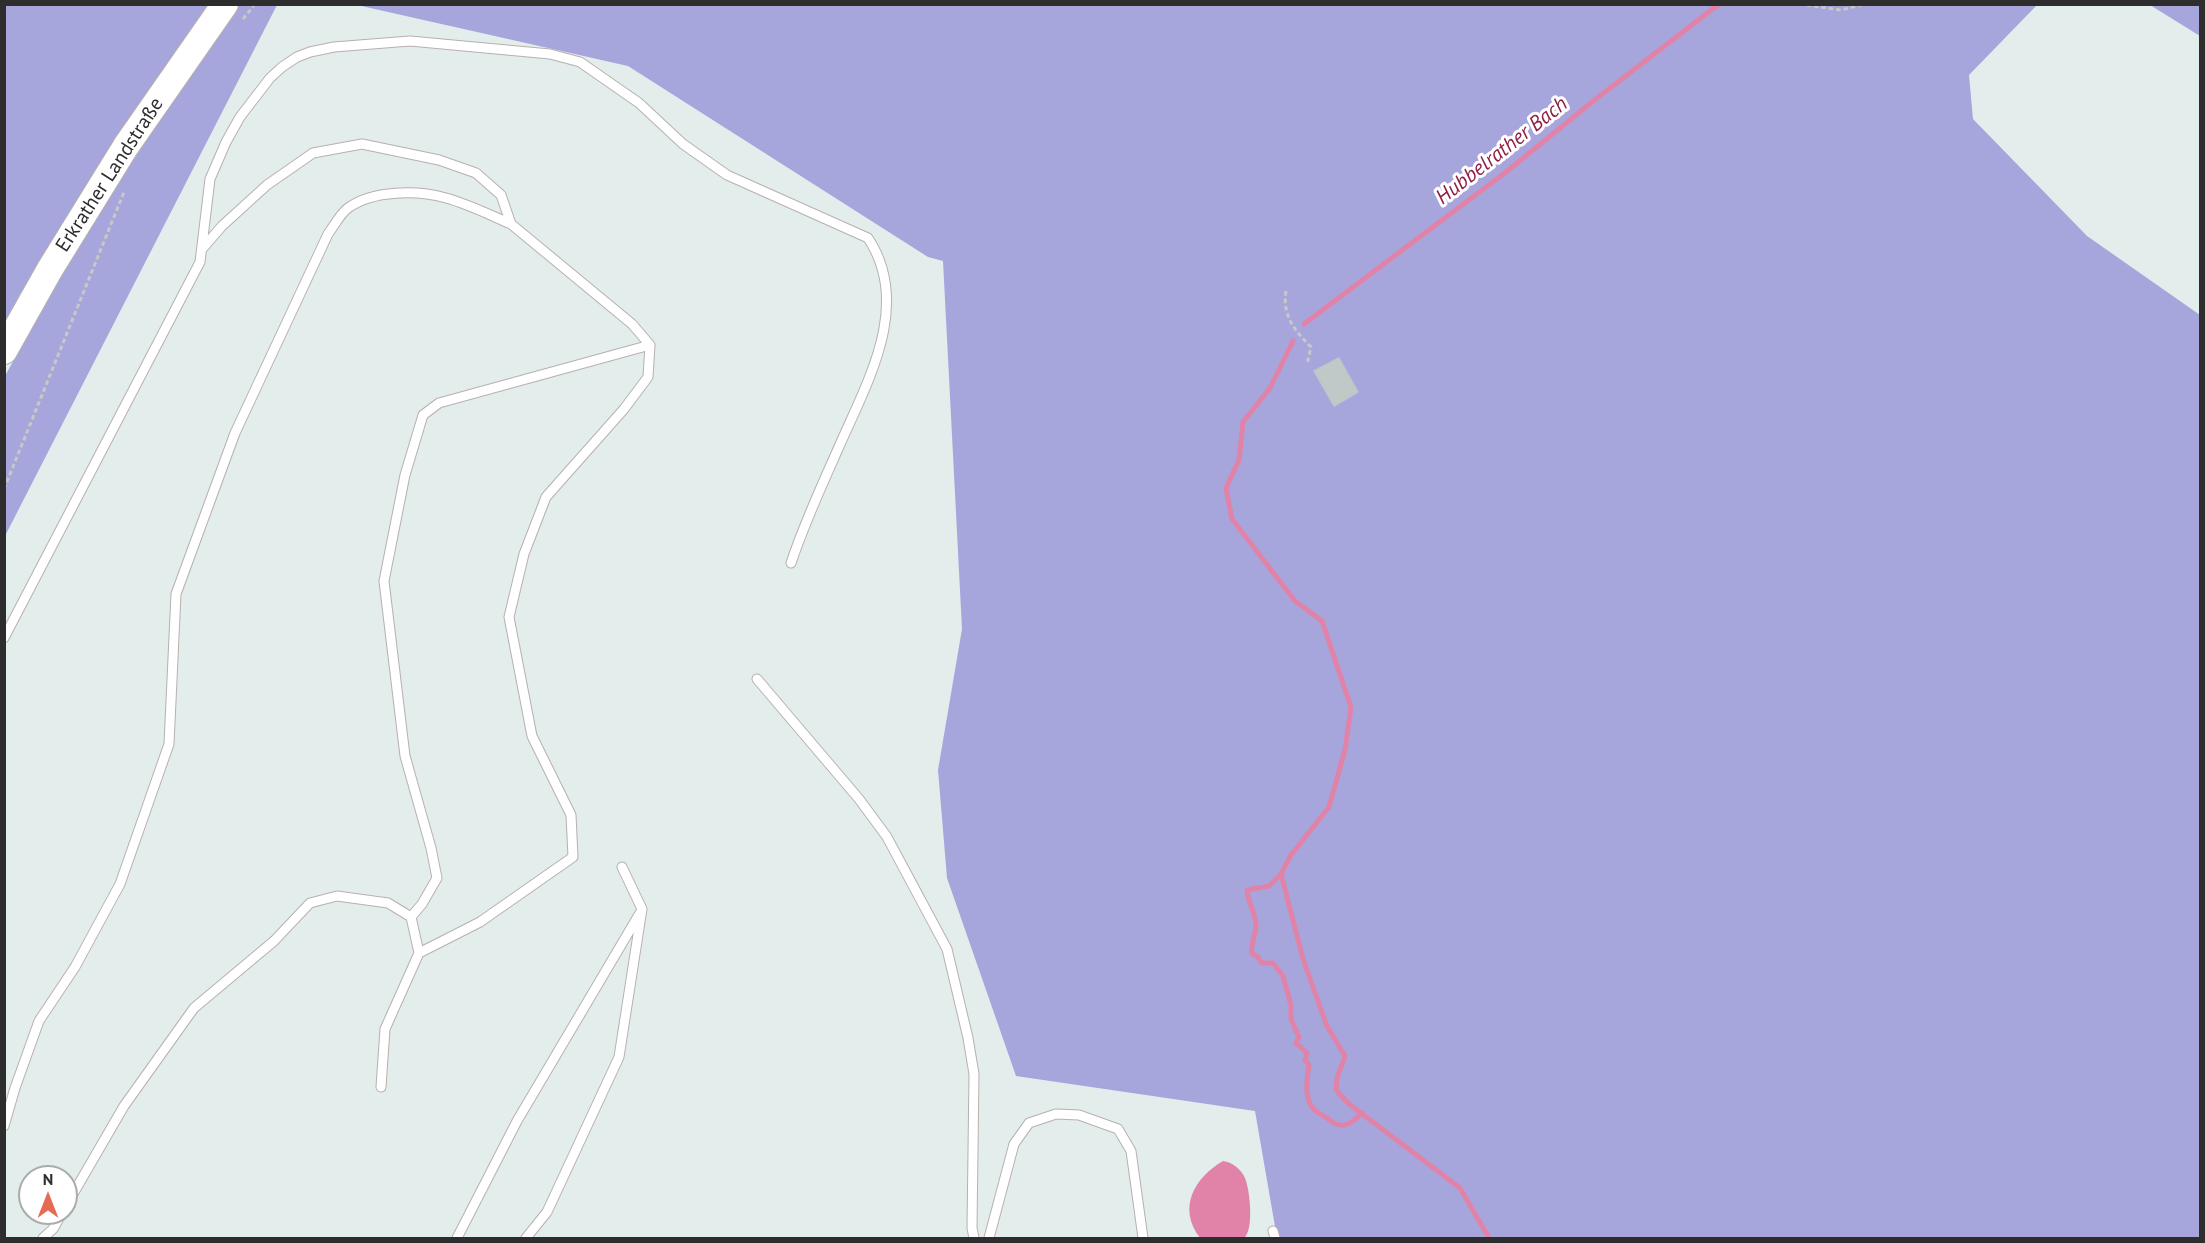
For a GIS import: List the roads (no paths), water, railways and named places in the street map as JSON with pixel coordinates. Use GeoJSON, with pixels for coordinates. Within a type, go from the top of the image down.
{"type":"FeatureCollection","features":[{"type":"Feature","properties":{"kind":"street","name":"Erkrather Landstraße"},"geometry":{"type":"LineString","coordinates":[[4,351],[50,269],[126,146],[233,12]]}},
{"type":"Feature","properties":{"kind":"lane"},"geometry":{"type":"LineString","coordinates":[[4,638],[200,262],[210,179],[226,142],[240,117],[270,78],[282,67],[310,52],[334,47],[410,41],[550,54],[580,62],[639,103],[683,144],[727,175],[868,238],[879,255],[885,274],[884,333],[864,392],[804,525],[791,563]]}},
{"type":"Feature","properties":{"kind":"lane"},"geometry":{"type":"LineString","coordinates":[[202,249],[222,226],[267,185],[313,153],[362,144],[440,160],[476,173],[501,195],[511,224]]}},
{"type":"Feature","properties":{"kind":"lane"},"geometry":{"type":"LineString","coordinates":[[4,1126],[39,1022],[75,967],[120,884],[169,744],[176,594],[235,433],[328,234],[346,209],[364,199],[382,195],[422,193],[447,198],[511,224],[632,324],[650,345],[648,377],[624,409],[546,497],[524,554],[509,617],[532,736],[571,815],[573,857],[480,922],[419,953]]}},
{"type":"Feature","properties":{"kind":"lane"},"geometry":{"type":"LineString","coordinates":[[411,917],[422,904],[437,878],[431,848],[405,756],[384,581],[405,475],[423,416],[439,403],[650,345]]}},
{"type":"Feature","properties":{"kind":"lane"},"geometry":{"type":"LineString","coordinates":[[757,679],[859,799],[887,837],[947,949],[974,1074],[972,1228],[974,1239]]}},
{"type":"Feature","properties":{"kind":"lane"},"geometry":{"type":"LineString","coordinates":[[526,1239],[548,1212],[619,1057],[642,909],[622,867]]}},
{"type":"Feature","properties":{"kind":"lane"},"geometry":{"type":"LineString","coordinates":[[78,1185],[124,1106],[194,1008],[274,941],[310,903],[337,896],[388,903],[411,917],[419,953],[385,1029],[381,1087]]}},
{"type":"Feature","properties":{"kind":"lane"},"geometry":{"type":"LineString","coordinates":[[458,1238],[517,1121],[642,909]]}},
{"type":"Feature","properties":{"kind":"lane"},"geometry":{"type":"LineString","coordinates":[[989,1239],[1014,1144],[1029,1124],[1056,1114],[1079,1115],[1118,1129],[1131,1151],[1143,1239]]}},
{"type":"Feature","properties":{"kind":"lane"},"geometry":{"type":"LineString","coordinates":[[43,1239],[55,1225]]}},
{"type":"Feature","properties":{"kind":"waterway","name":"Hubbelrather Bach"},"geometry":{"type":"LineString","coordinates":[[1304,324],[1506,172],[1719,4]]}},
{"type":"Feature","properties":{"kind":"waterway","name":"Hubbelrather Bach"},"geometry":{"type":"LineString","coordinates":[[1293,341],[1270,388],[1243,422],[1239,460],[1226,488],[1232,519],[1295,601],[1322,621],[1351,707],[1345,750],[1329,807],[1291,855],[1281,874],[1303,959],[1327,1026],[1345,1056],[1337,1078],[1336,1090],[1349,1104],[1460,1188],[1489,1238]]}},
{"type":"Feature","properties":{"kind":"waterway"},"geometry":{"type":"LineString","coordinates":[[1281,874],[1269,886],[1247,890],[1256,924],[1252,954],[1257,956],[1262,963],[1273,963],[1283,976],[1291,1005],[1291,1019],[1299,1037],[1296,1043],[1307,1053],[1305,1060],[1309,1065],[1307,1092],[1312,1107],[1332,1122],[1341,1125],[1353,1121],[1362,1113]]}}]}
